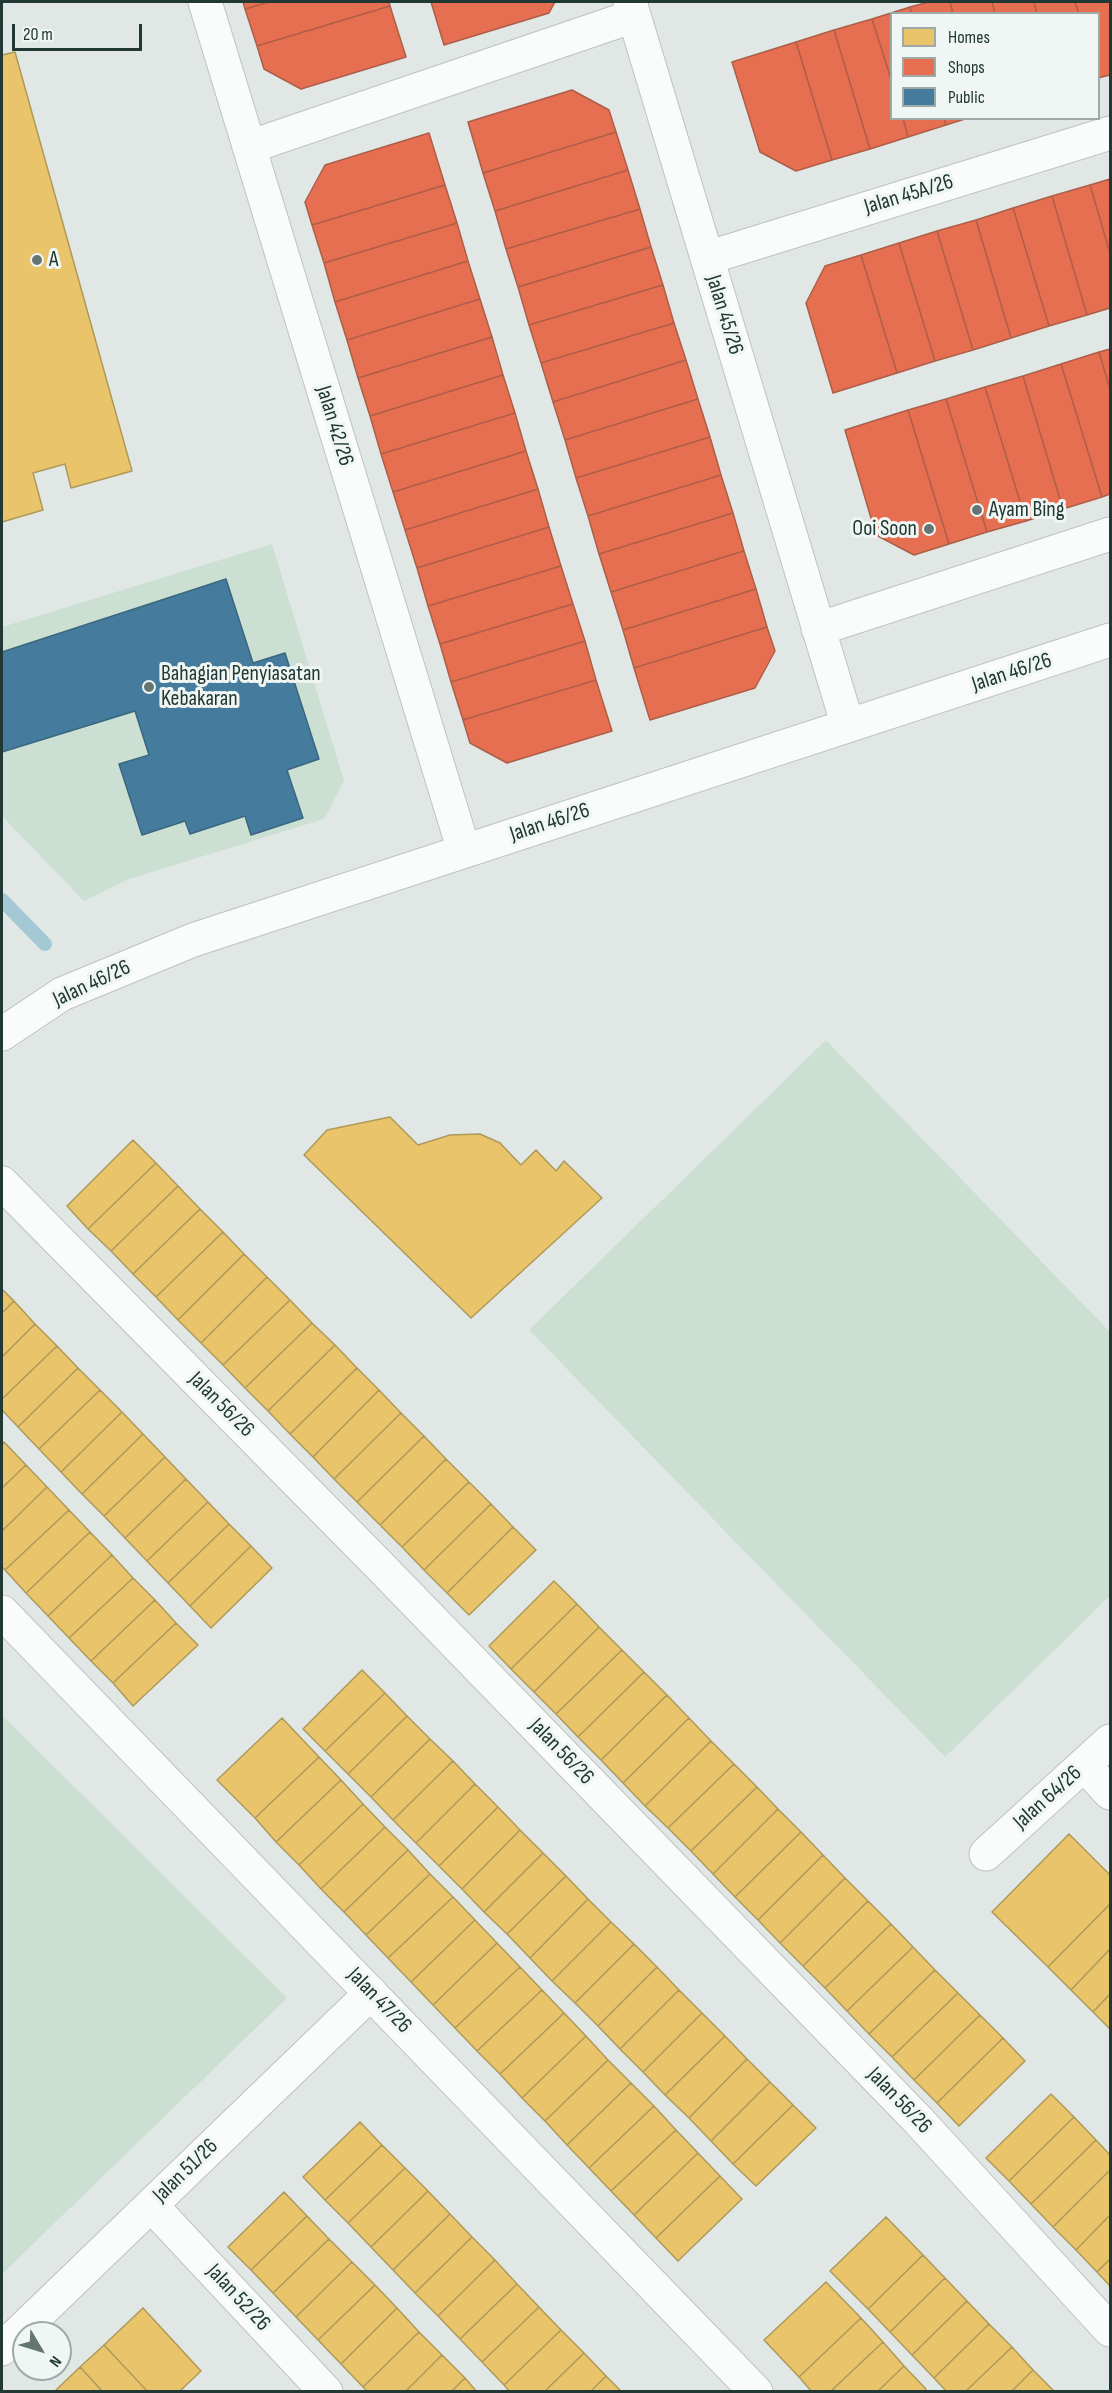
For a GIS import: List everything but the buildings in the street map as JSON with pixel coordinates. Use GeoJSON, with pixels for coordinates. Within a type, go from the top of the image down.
{"type":"FeatureCollection","features":[{"type":"Feature","properties":{"kind":"street","name":"Jalan 42/26"},"geometry":{"type":"LineString","coordinates":[[205,2],[464,850]]}},
{"type":"Feature","properties":{"kind":"street"},"geometry":{"type":"LineString","coordinates":[[249,147],[632,9]]}},
{"type":"Feature","properties":{"kind":"street","name":"Jalan 45/26"},"geometry":{"type":"LineString","coordinates":[[632,9],[848,726]]}},
{"type":"Feature","properties":{"kind":"street","name":"Jalan 45A/26"},"geometry":{"type":"LineString","coordinates":[[707,258],[1110,133]]}},
{"type":"Feature","properties":{"kind":"street"},"geometry":{"type":"LineString","coordinates":[[818,629],[1110,534]]}},
{"type":"Feature","properties":{"kind":"street","name":"Jalan 46/26"},"geometry":{"type":"LineString","coordinates":[[2,1034],[62,994],[193,940],[1110,640]]}},
{"type":"Feature","properties":{"kind":"street","name":"Jalan 56/26"},"geometry":{"type":"LineString","coordinates":[[2,1183],[378,1564],[909,2111],[1110,2330]]}},
{"type":"Feature","properties":{"kind":"street","name":"Jalan 47/26"},"geometry":{"type":"LineString","coordinates":[[2,1612],[756,2391]]}},
{"type":"Feature","properties":{"kind":"street","name":"Jalan 64/26"},"geometry":{"type":"LineString","coordinates":[[986,1854],[1110,1741]]}},
{"type":"Feature","properties":{"kind":"street"},"geometry":{"type":"LineString","coordinates":[[1084,1765],[1110,1793]]}},
{"type":"Feature","properties":{"kind":"street","name":"Jalan 51/26"},"geometry":{"type":"LineString","coordinates":[[2,2349],[371,1993]]}},
{"type":"Feature","properties":{"kind":"street","name":"Jalan 52/26"},"geometry":{"type":"LineString","coordinates":[[151,2205],[326,2391]]}},
{"type":"Feature","properties":{"kind":"green space"},"geometry":{"type":"Polygon","coordinates":[[[272,544],[344,781],[324,819],[129,879],[84,901],[2,816],[2,627],[272,544]]]}},
{"type":"Feature","properties":{"kind":"green space"},"geometry":{"type":"Polygon","coordinates":[[[826,1040],[1110,1332],[1110,1596],[945,1757],[529,1330],[826,1040]]]}},
{"type":"Feature","properties":{"kind":"green space"},"geometry":{"type":"Polygon","coordinates":[[[2,1715],[287,1998],[2,2274],[2,1715]]]}},
{"type":"Feature","properties":{"kind":"waterway"},"geometry":{"type":"LineString","coordinates":[[2,900],[45,944]]}},
{"type":"Feature","properties":{"kind":"place","name":"A"},"geometry":{"type":"Point","coordinates":[37,260]}},
{"type":"Feature","properties":{"kind":"place","name":"Ayam Bing"},"geometry":{"type":"Point","coordinates":[977,510]}},
{"type":"Feature","properties":{"kind":"place","name":"Ooi Soon"},"geometry":{"type":"Point","coordinates":[929,529]}},
{"type":"Feature","properties":{"kind":"place","name":"Bahagian Penyiasatan Kebakaran"},"geometry":{"type":"Point","coordinates":[149,687]}}]}
